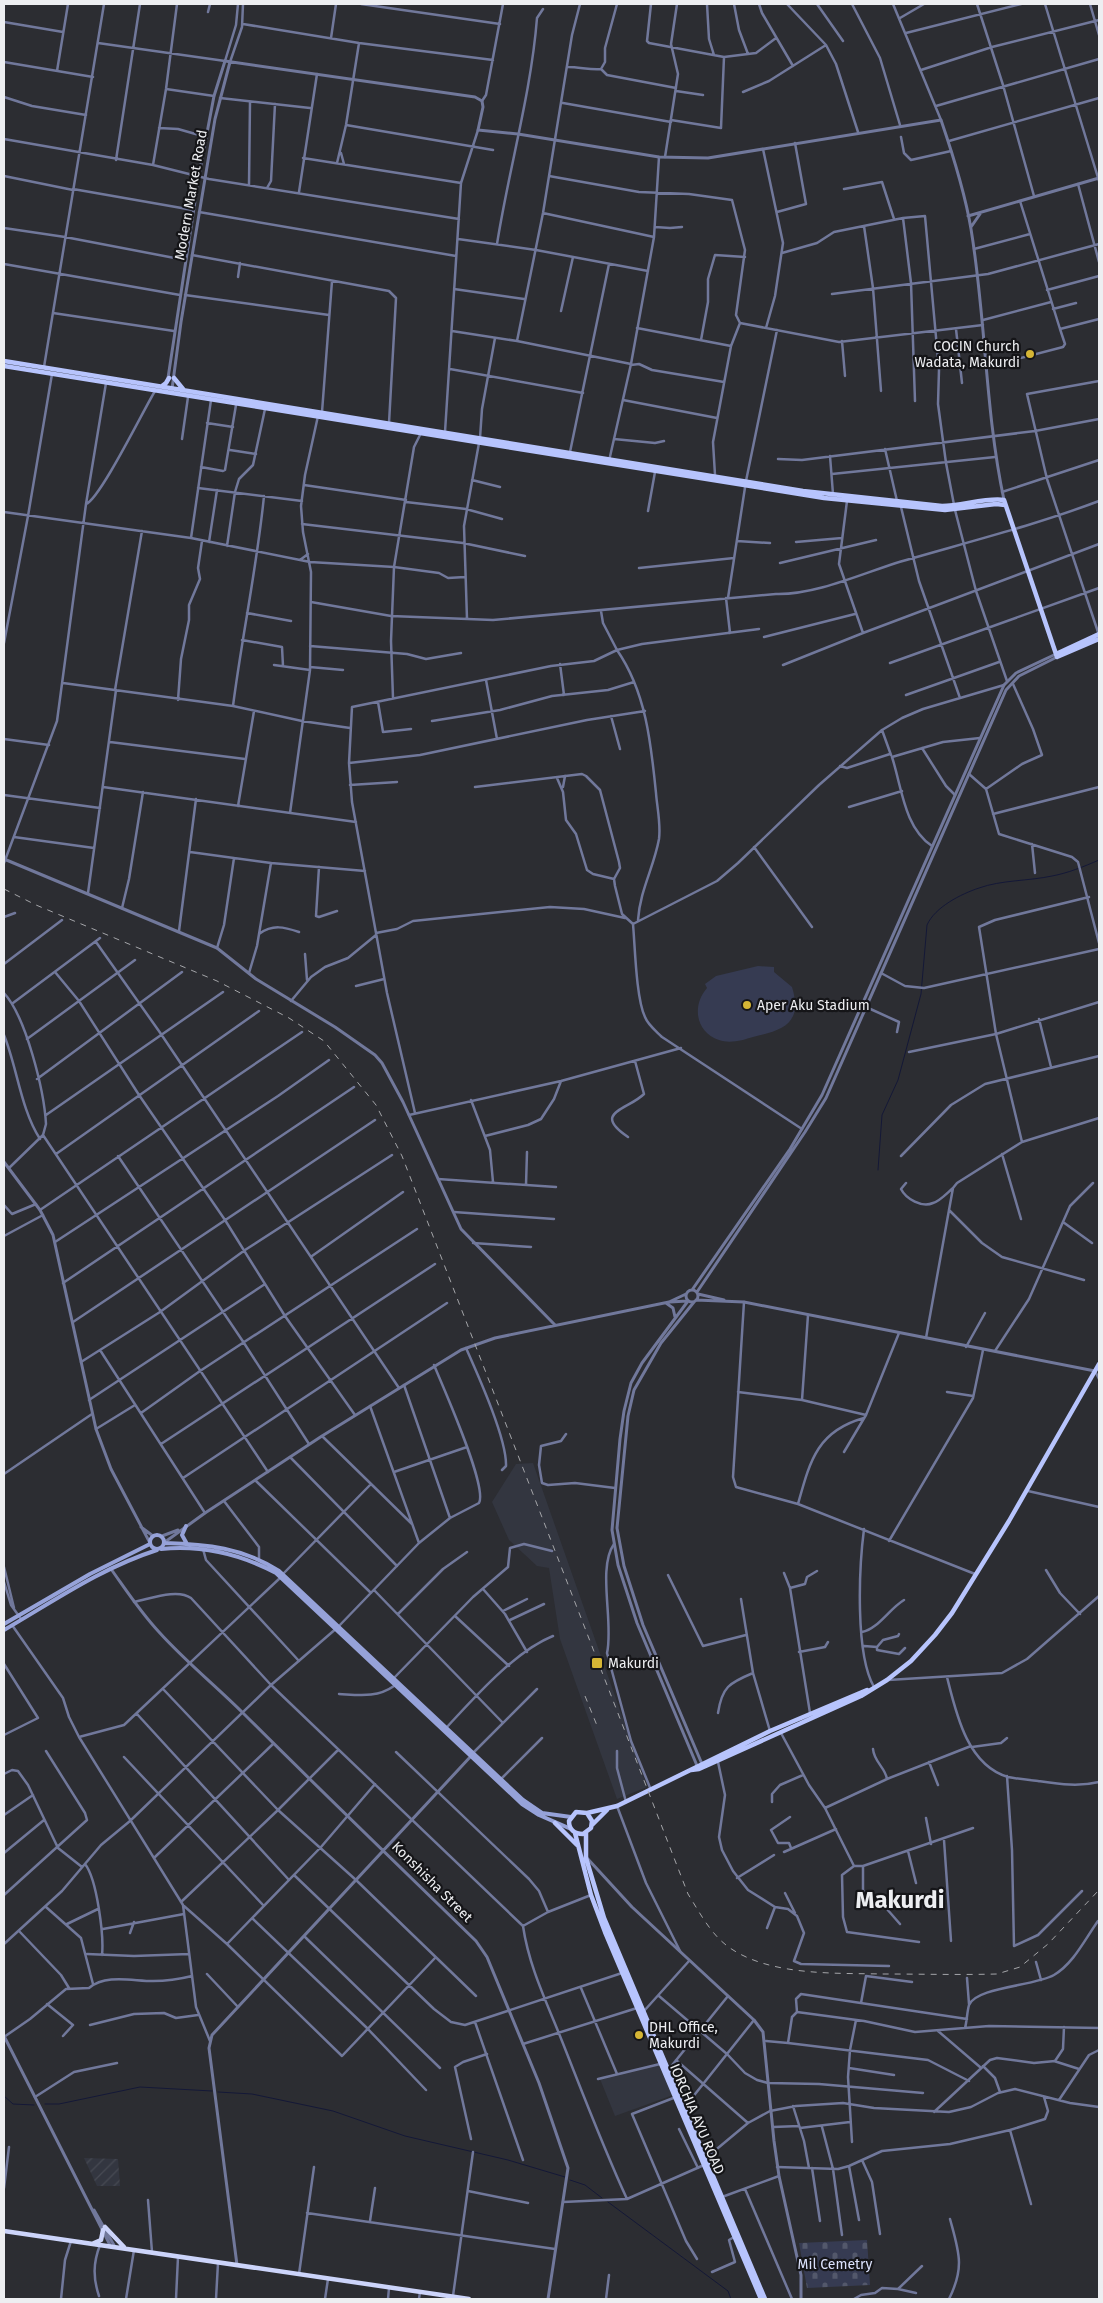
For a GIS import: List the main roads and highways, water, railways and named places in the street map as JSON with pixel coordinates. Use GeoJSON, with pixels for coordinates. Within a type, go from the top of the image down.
{"type":"FeatureCollection","features":[{"type":"Feature","properties":{"kind":"highway"},"geometry":{"type":"LineString","coordinates":[[91,2244],[101,2240],[104,2229],[128,2249]]}},
{"type":"Feature","properties":{"kind":"highway"},"geometry":{"type":"LineString","coordinates":[[4,2231],[469,2299]]}},
{"type":"Feature","properties":{"kind":"main road"},"geometry":{"type":"LineString","coordinates":[[4,361],[107,380],[322,412],[479,440],[715,476],[847,501],[955,508],[1004,503],[1055,655]]}},
{"type":"Feature","properties":{"kind":"main road"},"geometry":{"type":"LineString","coordinates":[[4,366],[107,380]]}},
{"type":"Feature","properties":{"kind":"main road"},"geometry":{"type":"LineString","coordinates":[[158,388],[167,382],[168,378]]}},
{"type":"Feature","properties":{"kind":"main road"},"geometry":{"type":"LineString","coordinates":[[174,378],[179,386],[188,393],[211,399],[318,416],[445,432],[479,440],[570,452],[655,472],[899,504]]}},
{"type":"Feature","properties":{"kind":"main road"},"geometry":{"type":"LineString","coordinates":[[1055,655],[1099,636]]}},
{"type":"Feature","properties":{"kind":"main road"},"geometry":{"type":"LineString","coordinates":[[1055,655],[1099,636]]}},
{"type":"Feature","properties":{"kind":"main road"},"geometry":{"type":"LineString","coordinates":[[1052,644],[1061,651]]}},
{"type":"Feature","properties":{"kind":"main road"},"geometry":{"type":"LineString","coordinates":[[700,1766],[718,1760],[770,1731],[782,1729],[810,1713],[872,1688],[887,1680],[911,1660],[935,1635],[976,1574],[1099,1364]]}},
{"type":"Feature","properties":{"kind":"main road"},"geometry":{"type":"LineString","coordinates":[[186,1526],[182,1535],[187,1544]]}},
{"type":"Feature","properties":{"kind":"main road"},"geometry":{"type":"LineString","coordinates":[[4,1630],[90,1574],[150,1543],[153,1536],[162,1536],[165,1542]]}},
{"type":"Feature","properties":{"kind":"main road"},"geometry":{"type":"LineString","coordinates":[[165,1542],[229,1549],[259,1560],[282,1576],[394,1686],[538,1811],[552,1816],[571,1817]]}},
{"type":"Feature","properties":{"kind":"main road"},"geometry":{"type":"LineString","coordinates":[[159,1549],[165,1542]]}},
{"type":"Feature","properties":{"kind":"main road"},"geometry":{"type":"LineString","coordinates":[[150,1543],[159,1549]]}},
{"type":"Feature","properties":{"kind":"main road"},"geometry":{"type":"LineString","coordinates":[[4,1624],[20,1618],[110,1568],[159,1549],[203,1550],[236,1555],[282,1576]]}},
{"type":"Feature","properties":{"kind":"main road"},"geometry":{"type":"LineString","coordinates":[[337,1629],[446,1728],[522,1804],[555,1823],[571,1829],[575,1833],[586,1833]]}},
{"type":"Feature","properties":{"kind":"main road"},"geometry":{"type":"LineString","coordinates":[[571,1829],[571,1817],[576,1812],[587,1813],[617,1806],[751,1742],[861,1696],[872,1688]]}},
{"type":"Feature","properties":{"kind":"main road"},"geometry":{"type":"LineString","coordinates":[[609,1809],[586,1833],[586,1858],[604,1918],[765,2299]]}},
{"type":"Feature","properties":{"kind":"main road"},"geometry":{"type":"LineString","coordinates":[[587,1813],[591,1818],[592,1825]]}},
{"type":"Feature","properties":{"kind":"main road"},"geometry":{"type":"LineString","coordinates":[[555,1823],[578,1847]]}},
{"type":"Feature","properties":{"kind":"main road","name":"IORCHIA AYU ROAD"},"geometry":{"type":"LineString","coordinates":[[575,1833],[591,1895],[761,2299]]}},
{"type":"Feature","properties":{"kind":"waterway"},"geometry":{"type":"LineString","coordinates":[[878,1170],[882,1115],[898,1080],[921,994],[927,925],[931,918],[949,902],[979,888],[996,883],[1058,875],[1099,860]]}},
{"type":"Feature","properties":{"kind":"waterway"},"geometry":{"type":"LineString","coordinates":[[45,2104],[59,2104],[140,2087],[212,2091]]}},
{"type":"Feature","properties":{"kind":"waterway"},"geometry":{"type":"LineString","coordinates":[[218,2092],[252,2094],[333,2111],[405,2136],[508,2160],[565,2177]]}},
{"type":"Feature","properties":{"kind":"waterway"},"geometry":{"type":"LineString","coordinates":[[4,2096],[13,2104],[34,2105]]}},
{"type":"Feature","properties":{"kind":"waterway"},"geometry":{"type":"LineString","coordinates":[[570,2180],[585,2185],[602,2198]]}},
{"type":"Feature","properties":{"kind":"waterway"},"geometry":{"type":"LineString","coordinates":[[608,2202],[728,2291],[731,2299]]}},
{"type":"Feature","properties":{"kind":"railway"},"geometry":{"type":"LineString","coordinates":[[4,889],[36,905],[217,981],[289,1018],[324,1041],[376,1105],[402,1156],[688,1894],[706,1923],[723,1943],[746,1957],[764,1964],[804,1971],[824,1973],[997,1974],[1020,1967],[1048,1944],[1099,1890]]}},
{"type":"Feature","properties":{"kind":"railway"},"geometry":{"type":"LineString","coordinates":[[585,1696],[598,1728]]}},
{"type":"Feature","properties":{"kind":"place","name":"COCIN Church Wadata, Makurdi"},"geometry":{"type":"Point","coordinates":[1030,354]}},
{"type":"Feature","properties":{"kind":"place","name":"Aper Aku Stadium"},"geometry":{"type":"Point","coordinates":[747,1005]}},
{"type":"Feature","properties":{"kind":"place","name":"Makurdi"},"geometry":{"type":"Point","coordinates":[597,1663]}},
{"type":"Feature","properties":{"kind":"place","name":"DHL Office, Makurdi"},"geometry":{"type":"Point","coordinates":[639,2035]}},
{"type":"Feature","properties":{"kind":"district","name":"Makurdi"},"geometry":{"type":"Point","coordinates":[900,1900]}},
{"type":"Feature","properties":{"kind":"park label","name":"Mil Cemetry"},"geometry":{"type":"Point","coordinates":[835,2264]}}]}
